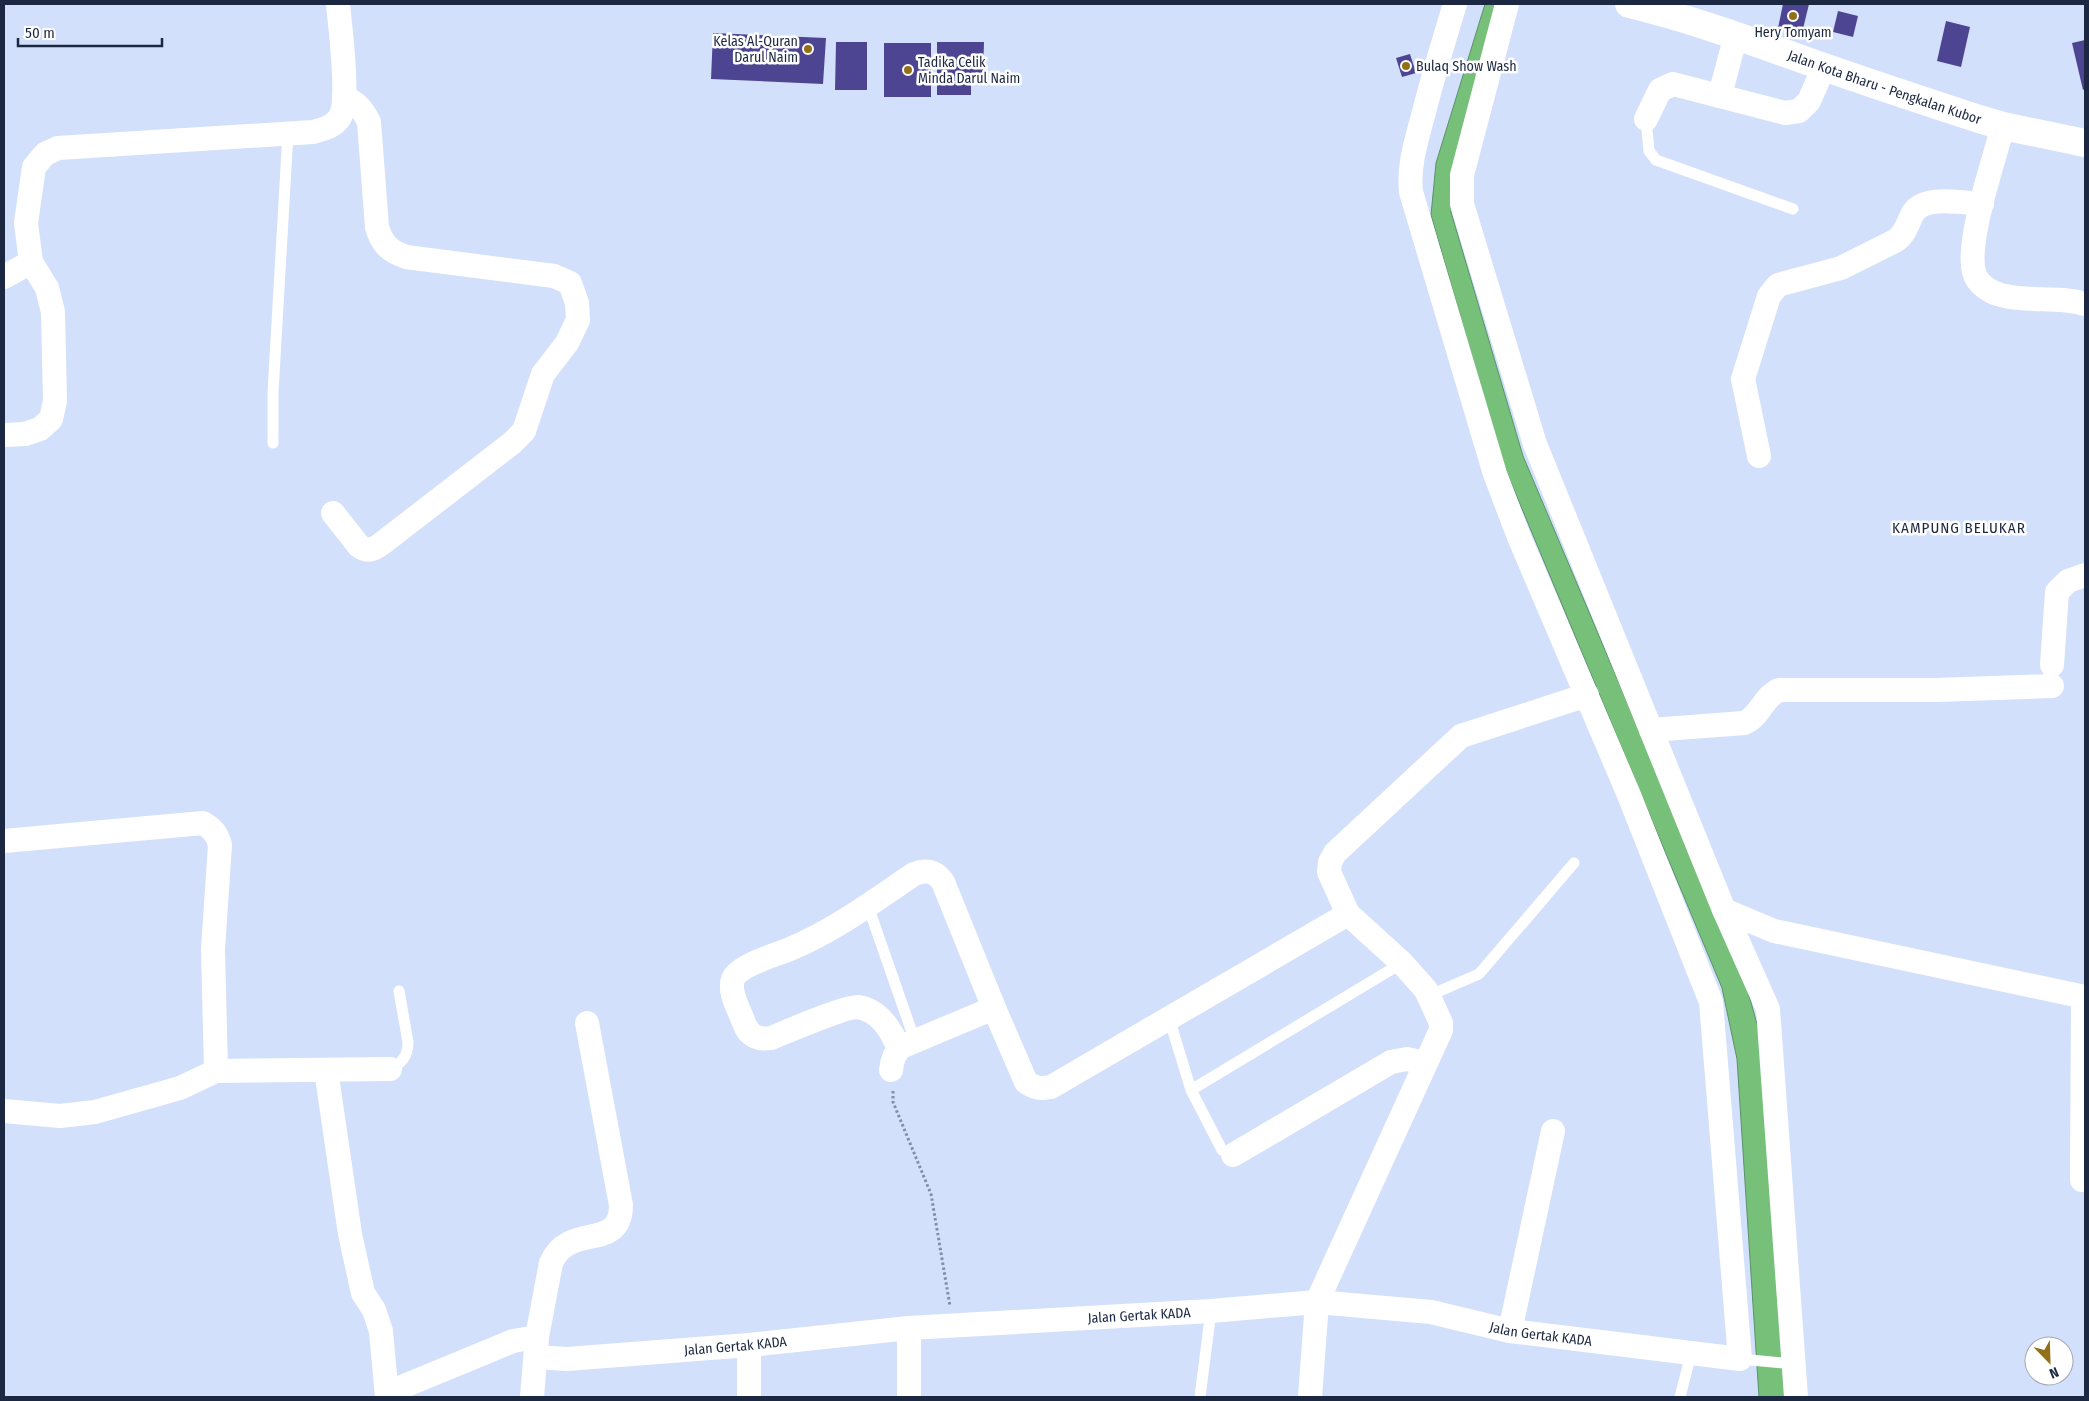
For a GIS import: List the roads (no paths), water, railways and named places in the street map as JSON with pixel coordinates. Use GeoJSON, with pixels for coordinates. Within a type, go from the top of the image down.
{"type":"FeatureCollection","features":[{"type":"Feature","properties":{"kind":"main road","name":"Jalan Kota Bharu - Pengkalan Kubor"},"geometry":{"type":"LineString","coordinates":[[1629,4],[1673,14],[1824,67],[2003,126],[2085,143]]}},
{"type":"Feature","properties":{"kind":"street"},"geometry":{"type":"LineString","coordinates":[[4,435],[25,434],[40,429],[50,419],[55,402],[53,312],[47,288],[31,262],[26,223],[34,167],[44,154],[58,148],[313,132],[330,127],[340,117],[344,98],[338,4]]}},
{"type":"Feature","properties":{"kind":"street"},"geometry":{"type":"LineString","coordinates":[[1455,4],[1438,57],[1412,157],[1409,175],[1411,192],[1494,474],[1519,537],[1630,795],[1711,1002],[1740,1359]]}},
{"type":"Feature","properties":{"kind":"street"},"geometry":{"type":"LineString","coordinates":[[1507,4],[1462,176],[1462,204],[1535,444],[1724,910],[1768,1009],[1796,1397]]}},
{"type":"Feature","properties":{"kind":"street"},"geometry":{"type":"LineString","coordinates":[[1720,95],[1736,35]]}},
{"type":"Feature","properties":{"kind":"street"},"geometry":{"type":"LineString","coordinates":[[1646,119],[1656,96],[1666,85],[1680,84],[1792,114],[1805,107],[1824,67]]}},
{"type":"Feature","properties":{"kind":"street"},"geometry":{"type":"LineString","coordinates":[[333,513],[359,546],[364,550],[369,550],[389,538],[512,443],[524,431],[543,374],[567,343],[578,320],[577,303],[570,283],[554,276],[406,257],[392,252],[381,241],[377,227],[369,122],[364,110],[354,101],[344,98]]}},
{"type":"Feature","properties":{"kind":"street"},"geometry":{"type":"LineString","coordinates":[[2003,126],[1971,254],[1974,274],[1987,290],[2006,297],[2072,300],[2085,304]]}},
{"type":"Feature","properties":{"kind":"street"},"geometry":{"type":"LineString","coordinates":[[1759,456],[1743,375],[1769,296],[1774,288],[1783,283],[1840,268],[1895,241],[1903,235],[1915,209],[1926,202],[1982,204]]}},
{"type":"Feature","properties":{"kind":"street"},"geometry":{"type":"LineString","coordinates":[[4,277],[31,262]]}},
{"type":"Feature","properties":{"kind":"street"},"geometry":{"type":"LineString","coordinates":[[1651,730],[1744,723],[1752,719],[1770,694],[1779,690],[1936,690],[2052,675],[2057,592],[2068,581],[2085,575]]}},
{"type":"Feature","properties":{"kind":"street"},"geometry":{"type":"LineString","coordinates":[[1310,1397],[1317,1302],[1424,1063],[1441,1030],[1441,1024],[1426,990],[1402,963],[1348,914],[1329,872],[1331,857],[1465,734],[1587,695]]}},
{"type":"Feature","properties":{"kind":"street"},"geometry":{"type":"LineString","coordinates":[[4,841],[203,823],[212,828],[218,837],[220,845],[213,949],[216,1070]]}},
{"type":"Feature","properties":{"kind":"street"},"geometry":{"type":"LineString","coordinates":[[994,1008],[902,1053],[890,1028],[872,1012],[854,1007],[771,1038],[763,1039],[756,1037],[749,1033],[745,1026],[732,986],[738,972],[814,939],[868,906],[914,874],[922,871],[931,871],[938,875],[943,882],[1026,1082],[1033,1087],[1042,1089],[1051,1087],[1348,914]]}},
{"type":"Feature","properties":{"kind":"street"},"geometry":{"type":"LineString","coordinates":[[1724,910],[1774,931],[2084,997],[2082,1180]]}},
{"type":"Feature","properties":{"kind":"street"},"geometry":{"type":"LineString","coordinates":[[532,1397],[537,1347],[551,1263],[558,1251],[572,1241],[612,1230],[620,1221],[621,1215],[621,1205],[587,1023]]}},
{"type":"Feature","properties":{"kind":"street"},"geometry":{"type":"LineString","coordinates":[[1233,1155],[1391,1062],[1407,1059],[1424,1063]]}},
{"type":"Feature","properties":{"kind":"street"},"geometry":{"type":"LineString","coordinates":[[4,1112],[60,1116],[95,1112],[180,1088],[216,1070],[390,1069]]}},
{"type":"Feature","properties":{"kind":"street"},"geometry":{"type":"LineString","coordinates":[[326,1070],[350,1234],[363,1293],[374,1310],[381,1331],[387,1395]]}},
{"type":"Feature","properties":{"kind":"street"},"geometry":{"type":"LineString","coordinates":[[1510,1331],[1553,1131]]}},
{"type":"Feature","properties":{"kind":"street","name":"Jalan Gertak KADA"},"geometry":{"type":"LineString","coordinates":[[387,1395],[513,1341],[537,1347],[567,1359],[749,1345],[909,1328],[1211,1311],[1317,1302],[1431,1312],[1510,1331],[1740,1359]]}},
{"type":"Feature","properties":{"kind":"street"},"geometry":{"type":"LineString","coordinates":[[909,1328],[909,1397]]}},
{"type":"Feature","properties":{"kind":"street"},"geometry":{"type":"LineString","coordinates":[[749,1345],[749,1397]]}},
{"type":"Feature","properties":{"kind":"lane"},"geometry":{"type":"LineString","coordinates":[[1646,119],[1649,151],[1656,160],[1793,209]]}},
{"type":"Feature","properties":{"kind":"lane"},"geometry":{"type":"LineString","coordinates":[[273,443],[273,392],[288,133]]}},
{"type":"Feature","properties":{"kind":"lane"},"geometry":{"type":"LineString","coordinates":[[1428,996],[1479,974],[1574,863]]}},
{"type":"Feature","properties":{"kind":"lane"},"geometry":{"type":"LineString","coordinates":[[868,906],[902,1053]]}},
{"type":"Feature","properties":{"kind":"lane"},"geometry":{"type":"LineString","coordinates":[[1191,1090],[1402,963]]}},
{"type":"Feature","properties":{"kind":"lane"},"geometry":{"type":"LineString","coordinates":[[390,1069],[400,1064],[408,1050],[399,991]]}},
{"type":"Feature","properties":{"kind":"lane"},"geometry":{"type":"LineString","coordinates":[[1169,1018],[1191,1090],[1222,1150],[1233,1155]]}},
{"type":"Feature","properties":{"kind":"lane"},"geometry":{"type":"LineString","coordinates":[[1200,1397],[1211,1311]]}},
{"type":"Feature","properties":{"kind":"lane"},"geometry":{"type":"LineString","coordinates":[[1680,1397],[1691,1354]]}},
{"type":"Feature","properties":{"kind":"lane"},"geometry":{"type":"LineString","coordinates":[[1740,1359],[1793,1364]]}},
{"type":"Feature","properties":{"kind":"place","name":"Hery Tomyam"},"geometry":{"type":"Point","coordinates":[1793,16]}},
{"type":"Feature","properties":{"kind":"place","name":"Kelas Al-Quran Darul Naim"},"geometry":{"type":"Point","coordinates":[808,49]}},
{"type":"Feature","properties":{"kind":"place","name":"Bulaq Show Wash"},"geometry":{"type":"Point","coordinates":[1406,66]}},
{"type":"Feature","properties":{"kind":"place","name":"Tadika Celik Minda Darul Naim"},"geometry":{"type":"Point","coordinates":[908,70]}},
{"type":"Feature","properties":{"kind":"district","name":"KAMPUNG BELUKAR"},"geometry":{"type":"Point","coordinates":[1959,528]}}]}
